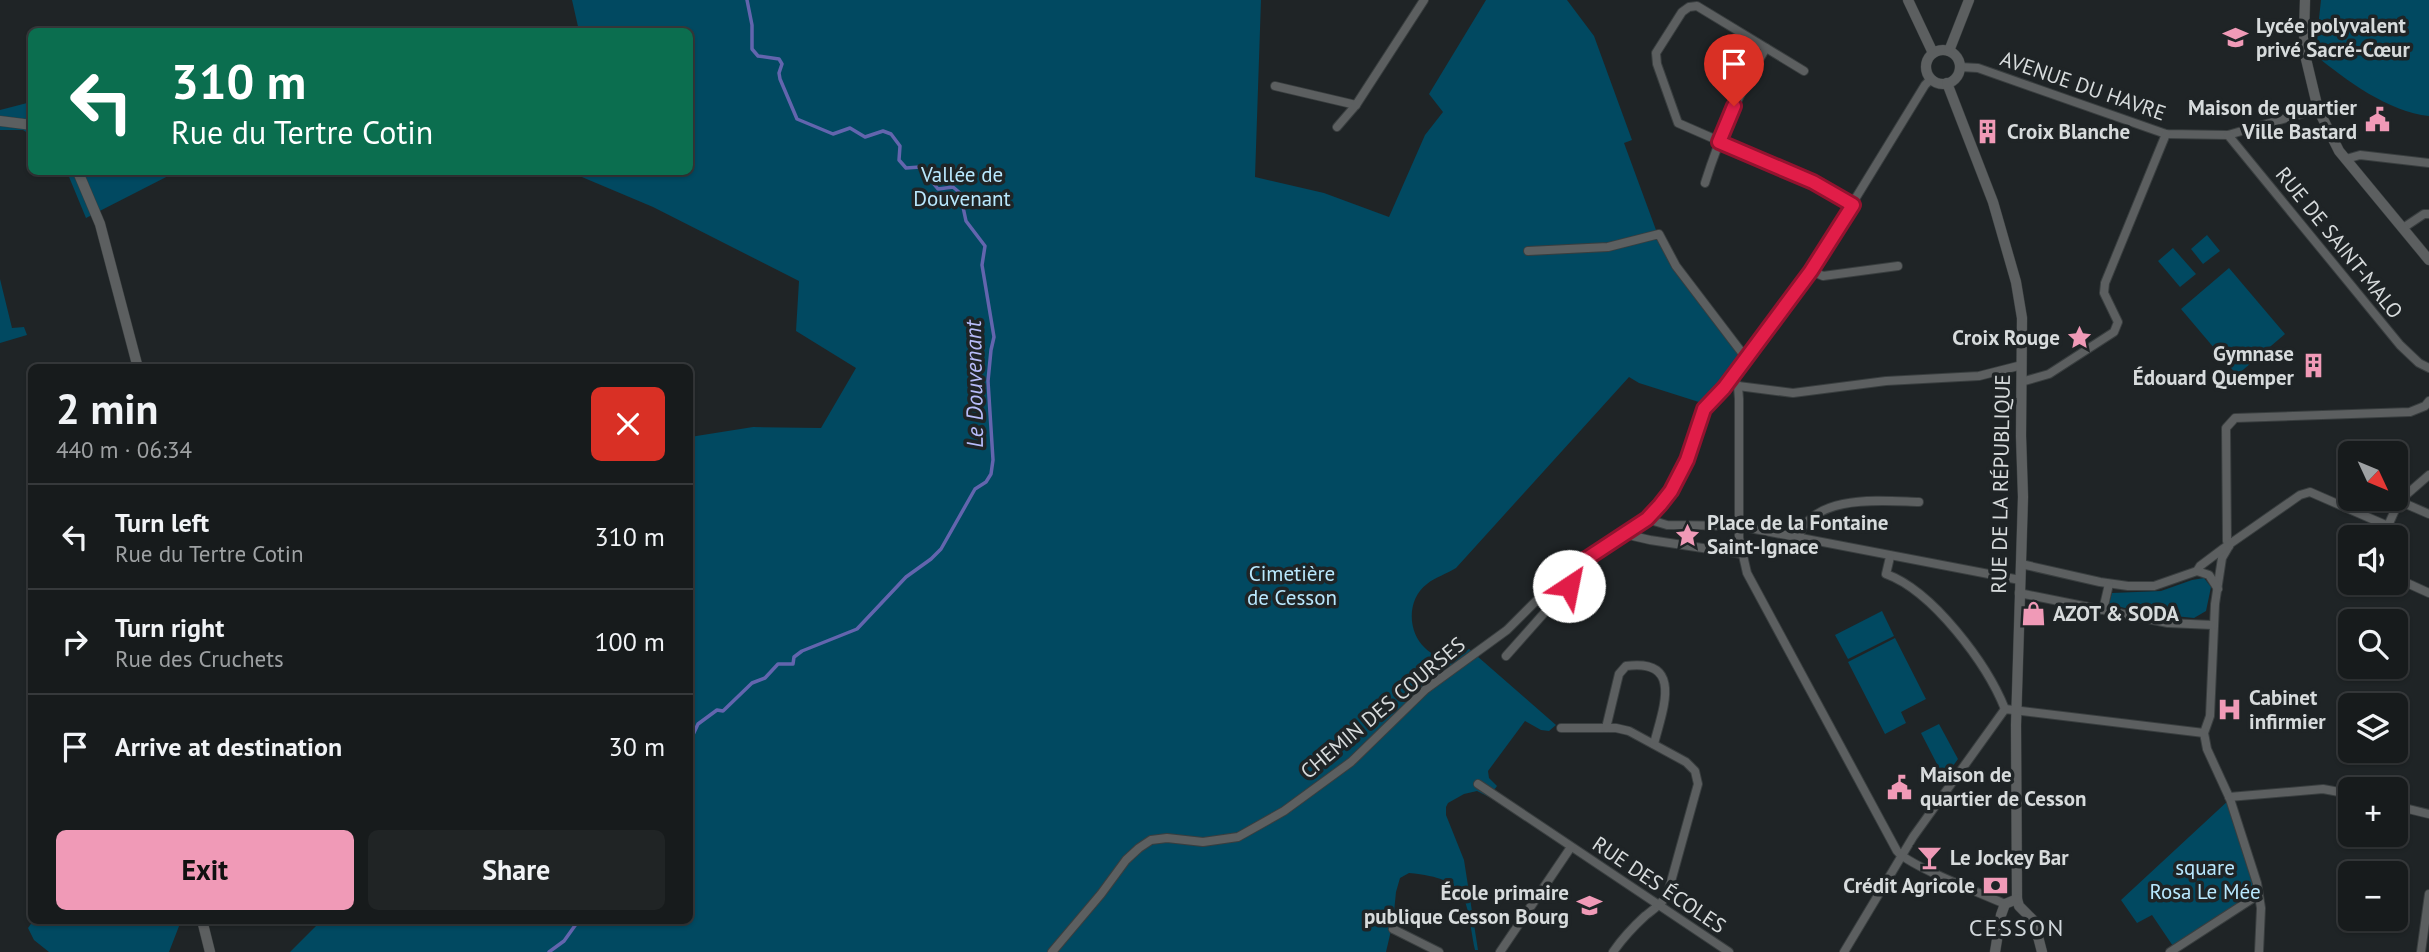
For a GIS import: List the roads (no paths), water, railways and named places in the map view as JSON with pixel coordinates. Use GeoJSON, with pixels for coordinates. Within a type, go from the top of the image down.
{"type":"FeatureCollection","features":[{"type":"Feature","properties":{"kind":"street"},"geometry":{"type":"LineString","coordinates":[[1337,127],[1356,105],[1424,0]]}},
{"type":"Feature","properties":{"kind":"street"},"geometry":{"type":"LineString","coordinates":[[1908,0],[1933,53]]}},
{"type":"Feature","properties":{"kind":"street"},"geometry":{"type":"LineString","coordinates":[[1949,51],[1969,0]]}},
{"type":"Feature","properties":{"kind":"street"},"geometry":{"type":"LineString","coordinates":[[2305,0],[2306,58],[2318,109],[2339,151],[2429,260]]}},
{"type":"Feature","properties":{"kind":"street"},"geometry":{"type":"LineString","coordinates":[[1804,71],[1698,6],[1689,7],[1682,12],[1656,53],[1657,64],[1678,123],[1813,182],[1853,205]]}},
{"type":"Feature","properties":{"kind":"street"},"geometry":{"type":"LineString","coordinates":[[1705,183],[1719,142],[1744,85],[1766,48]]}},
{"type":"Feature","properties":{"kind":"street"},"geometry":{"type":"LineString","coordinates":[[1949,51],[1958,59],[1960,67],[1955,79],[1938,83],[1931,79],[1926,66],[1933,53],[1949,51]]}},
{"type":"Feature","properties":{"kind":"street","name":"AVENUE DU HAVRE"},"geometry":{"type":"LineString","coordinates":[[1960,67],[1978,68],[2166,134],[2228,135],[2318,109]]}},
{"type":"Feature","properties":{"kind":"street","name":"CHEMIN DES COURSES"},"geometry":{"type":"LineString","coordinates":[[1052,952],[1126,860],[1139,848],[1151,840],[1167,838],[1203,842],[1238,837],[1284,811],[1351,762],[1426,689],[1507,630],[1556,581],[1647,519],[1676,480],[1697,435],[1704,409],[1732,377],[1811,271],[1924,85],[1931,79]]}},
{"type":"Feature","properties":{"kind":"street","name":"RUE DE LA RÉPUBLIQUE"},"geometry":{"type":"LineString","coordinates":[[1947,83],[1986,179],[2016,282],[2022,318],[2023,497],[2017,710],[2017,899]]}},
{"type":"Feature","properties":{"kind":"street"},"geometry":{"type":"LineString","coordinates":[[1275,86],[1356,105]]}},
{"type":"Feature","properties":{"kind":"street"},"geometry":{"type":"LineString","coordinates":[[2,120],[28,124]]}},
{"type":"Feature","properties":{"kind":"street"},"geometry":{"type":"LineString","coordinates":[[2021,382],[2049,374],[2114,332],[2119,323],[2104,293],[2105,282],[2166,134]]}},
{"type":"Feature","properties":{"kind":"street","name":"RUE DE SAINT-MALO"},"geometry":{"type":"LineString","coordinates":[[2228,135],[2400,345],[2419,363],[2429,368]]}},
{"type":"Feature","properties":{"kind":"street"},"geometry":{"type":"LineString","coordinates":[[2346,159],[2360,155],[2429,163]]}},
{"type":"Feature","properties":{"kind":"street"},"geometry":{"type":"LineString","coordinates":[[79,175],[100,224],[137,364]]}},
{"type":"Feature","properties":{"kind":"street"},"geometry":{"type":"LineString","coordinates":[[2403,228],[2424,214],[2429,215]]}},
{"type":"Feature","properties":{"kind":"street"},"geometry":{"type":"LineString","coordinates":[[1528,251],[1608,247],[1659,234],[1676,266],[1746,358]]}},
{"type":"Feature","properties":{"kind":"street"},"geometry":{"type":"LineString","coordinates":[[1811,271],[1822,276],[1898,266]]}},
{"type":"Feature","properties":{"kind":"street"},"geometry":{"type":"LineString","coordinates":[[1738,386],[1793,393],[1886,381],[1979,376],[2022,365]]}},
{"type":"Feature","properties":{"kind":"street"},"geometry":{"type":"LineString","coordinates":[[1732,377],[1738,386],[1741,432],[1739,526],[1747,573],[1878,820],[1901,856],[2005,904]]}},
{"type":"Feature","properties":{"kind":"street"},"geometry":{"type":"LineString","coordinates":[[2230,545],[2227,541],[2225,428],[2235,418],[2410,412],[2424,407],[2429,401]]}},
{"type":"Feature","properties":{"kind":"street"},"geometry":{"type":"LineString","coordinates":[[2408,493],[2429,475]]}},
{"type":"Feature","properties":{"kind":"street"},"geometry":{"type":"LineString","coordinates":[[2197,571],[2200,566],[2300,495],[2310,492],[2386,525]]}},
{"type":"Feature","properties":{"kind":"street"},"geometry":{"type":"LineString","coordinates":[[1798,538],[1801,528],[1808,520],[1842,504],[1864,500],[1919,502]]}},
{"type":"Feature","properties":{"kind":"street"},"geometry":{"type":"LineString","coordinates":[[2408,505],[2429,514]]}},
{"type":"Feature","properties":{"kind":"street"},"geometry":{"type":"LineString","coordinates":[[1647,519],[1667,525],[1739,526],[2020,580]]}},
{"type":"Feature","properties":{"kind":"street"},"geometry":{"type":"LineString","coordinates":[[1624,534],[1650,541],[1742,554]]}},
{"type":"Feature","properties":{"kind":"street"},"geometry":{"type":"LineString","coordinates":[[2230,545],[2222,558],[2213,625],[2210,716],[2204,733],[2207,749],[2229,797],[2257,883],[2261,908],[2259,952]]}},
{"type":"Feature","properties":{"kind":"street"},"geometry":{"type":"LineString","coordinates":[[1890,557],[1886,574],[1910,586],[1937,609],[1996,688],[2005,709]]}},
{"type":"Feature","properties":{"kind":"street"},"geometry":{"type":"LineString","coordinates":[[2021,564],[2109,584],[2154,586],[2197,571],[2209,575],[2218,589]]}},
{"type":"Feature","properties":{"kind":"street"},"geometry":{"type":"LineString","coordinates":[[1506,656],[1569,586],[1574,567]]}},
{"type":"Feature","properties":{"kind":"street"},"geometry":{"type":"LineString","coordinates":[[2408,583],[2429,593]]}},
{"type":"Feature","properties":{"kind":"street"},"geometry":{"type":"LineString","coordinates":[[2103,610],[2109,584]]}},
{"type":"Feature","properties":{"kind":"street"},"geometry":{"type":"LineString","coordinates":[[2019,593],[2168,623],[2213,625]]}},
{"type":"Feature","properties":{"kind":"street"},"geometry":{"type":"LineString","coordinates":[[1606,728],[1619,674],[1626,666],[1637,664],[1655,669],[1664,676],[1667,688],[1654,744]]}},
{"type":"Feature","properties":{"kind":"street"},"geometry":{"type":"LineString","coordinates":[[1844,952],[1901,856],[2005,709]]}},
{"type":"Feature","properties":{"kind":"street"},"geometry":{"type":"LineString","coordinates":[[2005,709],[2204,733]]}},
{"type":"Feature","properties":{"kind":"street"},"geometry":{"type":"LineString","coordinates":[[1561,727],[1629,731],[1686,762],[1695,771],[1698,784],[1667,896],[1659,907],[1646,915],[1624,936],[1613,952]]}},
{"type":"Feature","properties":{"kind":"street"},"geometry":{"type":"LineString","coordinates":[[1478,784],[1571,847]]}},
{"type":"Feature","properties":{"kind":"street"},"geometry":{"type":"LineString","coordinates":[[2229,797],[2323,789],[2338,792]]}},
{"type":"Feature","properties":{"kind":"street"},"geometry":{"type":"LineString","coordinates":[[2408,809],[2429,814]]}},
{"type":"Feature","properties":{"kind":"street","name":"RUE DES ÉCOLES"},"geometry":{"type":"LineString","coordinates":[[1500,952],[1571,847],[1729,952]]}},
{"type":"Feature","properties":{"kind":"street"},"geometry":{"type":"LineString","coordinates":[[2421,952],[2429,894]]}},
{"type":"Feature","properties":{"kind":"street"},"geometry":{"type":"LineString","coordinates":[[2170,952],[2258,895]]}},
{"type":"Feature","properties":{"kind":"street"},"geometry":{"type":"LineString","coordinates":[[1995,952],[2000,915],[2005,904],[2017,899],[2019,906],[2034,921],[2042,952]]}},
{"type":"Feature","properties":{"kind":"street"},"geometry":{"type":"LineString","coordinates":[[203,924],[210,952]]}},
{"type":"Feature","properties":{"kind":"street"},"geometry":{"type":"LineString","coordinates":[[1393,929],[1437,952]]}},
{"type":"Feature","properties":{"kind":"waterway","name":"Le Douvenant"},"geometry":{"type":"LineString","coordinates":[[693,735],[698,724],[717,710],[723,711],[752,683],[765,678],[778,664],[793,664],[794,657],[802,651],[857,629],[906,577],[941,549],[975,489],[986,482],[991,474],[993,460],[988,381],[994,337],[982,265],[985,246],[966,221],[960,193],[953,187],[938,189],[930,173],[920,167],[906,168],[899,160],[900,146],[891,134],[883,131],[865,137],[850,128],[833,134],[797,119],[780,79],[782,64],[779,59],[758,56],[752,49],[752,25],[747,0]]}},
{"type":"Feature","properties":{"kind":"waterway","name":"Le Douvenant"},"geometry":{"type":"LineString","coordinates":[[549,952],[564,941],[576,924]]}},
{"type":"Feature","properties":{"kind":"place","name":"Lycée polyvalent privé Sacré-Cœur"},"geometry":{"type":"Point","coordinates":[2236,38]}},
{"type":"Feature","properties":{"kind":"place","name":"Maison de quartier Ville Bastard"},"geometry":{"type":"Point","coordinates":[2377,120]}},
{"type":"Feature","properties":{"kind":"place","name":"Croix Blanche"},"geometry":{"type":"Point","coordinates":[1987,132]}},
{"type":"Feature","properties":{"kind":"place","name":"Croix Rouge"},"geometry":{"type":"Point","coordinates":[2080,338]}},
{"type":"Feature","properties":{"kind":"place","name":"Gymnase Édouard Quemper"},"geometry":{"type":"Point","coordinates":[2314,366]}},
{"type":"Feature","properties":{"kind":"place","name":"Place de la Fontaine Saint-Ignace"},"geometry":{"type":"Point","coordinates":[1687,535]}},
{"type":"Feature","properties":{"kind":"place","name":"AZOT & SODA"},"geometry":{"type":"Point","coordinates":[2033,614]}},
{"type":"Feature","properties":{"kind":"place","name":"Cabinet infirmier"},"geometry":{"type":"Point","coordinates":[2229,710]}},
{"type":"Feature","properties":{"kind":"place","name":"Maison de quartier de Cesson"},"geometry":{"type":"Point","coordinates":[1900,787]}},
{"type":"Feature","properties":{"kind":"place","name":"Le Jockey Bar"},"geometry":{"type":"Point","coordinates":[1930,858]}},
{"type":"Feature","properties":{"kind":"place","name":"Crédit Agricole"},"geometry":{"type":"Point","coordinates":[1995,886]}},
{"type":"Feature","properties":{"kind":"place","name":"École primaire publique Cesson Bourg"},"geometry":{"type":"Point","coordinates":[1589,905]}},
{"type":"Feature","properties":{"kind":"district","name":"CESSON"},"geometry":{"type":"Point","coordinates":[2017,928]}},
{"type":"Feature","properties":{"kind":"park label","name":"Vallée de Douvenant"},"geometry":{"type":"Point","coordinates":[962,187]}},
{"type":"Feature","properties":{"kind":"park label","name":"Cimetière de Cesson"},"geometry":{"type":"Point","coordinates":[1292,586]}},
{"type":"Feature","properties":{"kind":"park label","name":"square Rosa Le Mée"},"geometry":{"type":"Point","coordinates":[2205,880]}}]}
